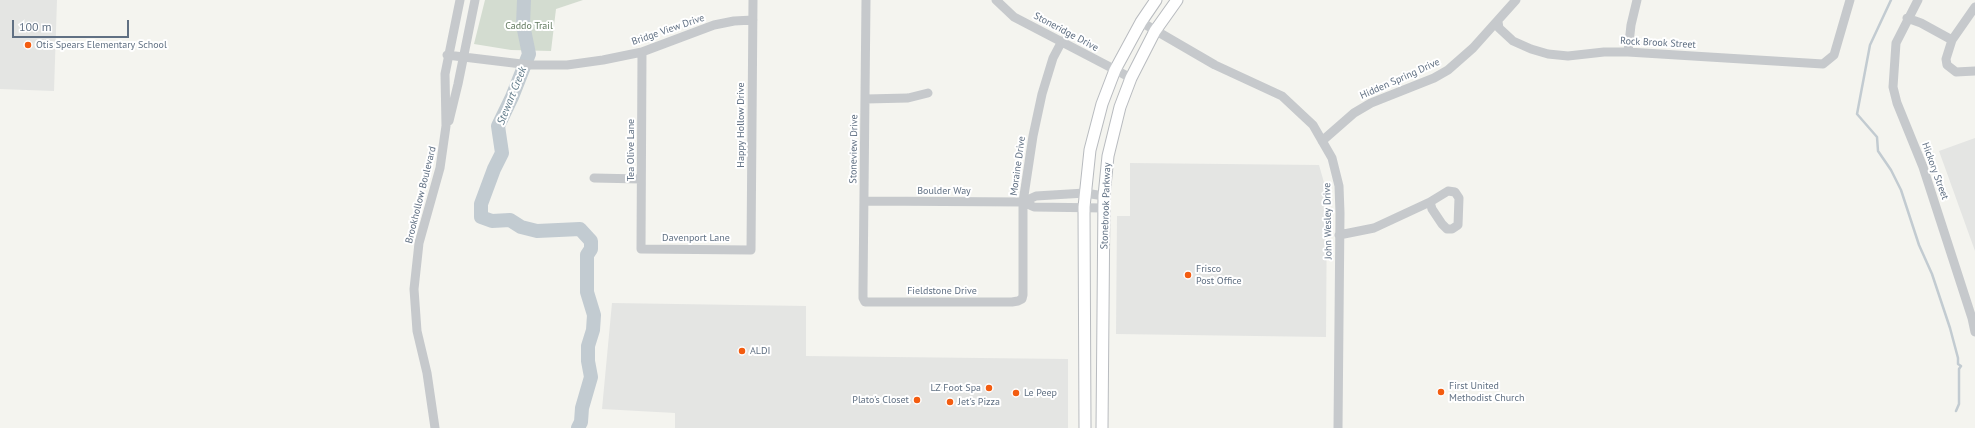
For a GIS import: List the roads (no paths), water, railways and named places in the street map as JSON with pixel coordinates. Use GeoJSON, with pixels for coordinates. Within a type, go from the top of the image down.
{"type":"FeatureCollection","features":[{"type":"Feature","properties":{"kind":"main road","name":"Stonebrook Parkway"},"geometry":{"type":"LineString","coordinates":[[1085,428],[1084,401],[1086,321],[1084,207],[1090,150],[1102,104],[1115,70],[1141,22],[1156,0]]}},
{"type":"Feature","properties":{"kind":"main road","name":"Stonebrook Parkway"},"geometry":{"type":"LineString","coordinates":[[1102,428],[1104,196],[1108,156],[1113,132],[1131,78],[1155,31],[1177,0]]}},
{"type":"Feature","properties":{"kind":"main road"},"geometry":{"type":"LineString","coordinates":[[1086,321],[1103,321]]}},
{"type":"Feature","properties":{"kind":"main road"},"geometry":{"type":"LineString","coordinates":[[1084,401],[1102,402]]}},
{"type":"Feature","properties":{"kind":"street","name":"Brookhollow Boulevard"},"geometry":{"type":"LineString","coordinates":[[446,132],[444,82],[447,55],[460,0]]}},
{"type":"Feature","properties":{"kind":"street","name":"Brookhollow Boulevard"},"geometry":{"type":"LineString","coordinates":[[435,428],[427,373],[417,332],[414,283],[422,233],[440,168],[446,132],[458,84],[475,0]]}},
{"type":"Feature","properties":{"kind":"street","name":"Happy Hollow Drive"},"geometry":{"type":"LineString","coordinates":[[752,250],[753,0]]}},
{"type":"Feature","properties":{"kind":"street","name":"Stoneview Drive"},"geometry":{"type":"LineString","coordinates":[[863,298],[866,0]]}},
{"type":"Feature","properties":{"kind":"street","name":"Stoneridge Drive"},"geometry":{"type":"LineString","coordinates":[[996,0],[1014,17],[1131,78]]}},
{"type":"Feature","properties":{"kind":"street","name":"Hidden Spring Drive"},"geometry":{"type":"LineString","coordinates":[[1322,140],[1354,113],[1371,103],[1434,78],[1448,70],[1473,48],[1498,22],[1516,0]]}},
{"type":"Feature","properties":{"kind":"street"},"geometry":{"type":"LineString","coordinates":[[1628,52],[1631,25],[1637,0]]}},
{"type":"Feature","properties":{"kind":"street","name":"Rock Brook Street"},"geometry":{"type":"LineString","coordinates":[[1498,22],[1499,28],[1513,41],[1531,49],[1548,54],[1568,56],[1604,52],[1628,52],[1823,64],[1834,55],[1850,0]]}},
{"type":"Feature","properties":{"kind":"street","name":"Hickory Street"},"geometry":{"type":"LineString","coordinates":[[1918,0],[1907,18],[1896,43],[1893,69],[1896,98],[1923,167],[1972,318],[1975,332]]}},
{"type":"Feature","properties":{"kind":"street"},"geometry":{"type":"LineString","coordinates":[[1975,7],[1952,40],[1946,59],[1947,65],[1956,72],[1975,71]]}},
{"type":"Feature","properties":{"kind":"street"},"geometry":{"type":"LineString","coordinates":[[1907,18],[1921,23],[1952,40]]}},
{"type":"Feature","properties":{"kind":"street","name":"Bridge View Drive"},"geometry":{"type":"LineString","coordinates":[[447,55],[483,60],[567,65],[603,60],[642,52],[714,25],[734,21],[753,20]]}},
{"type":"Feature","properties":{"kind":"street","name":"John Wesley Drive"},"geometry":{"type":"LineString","coordinates":[[1141,22],[1215,65],[1282,96],[1313,125],[1332,158],[1337,173],[1340,213],[1338,428]]}},
{"type":"Feature","properties":{"kind":"street","name":"Moraine Drive"},"geometry":{"type":"LineString","coordinates":[[1022,299],[1023,202],[1033,136],[1042,94],[1053,58],[1062,41]]}},
{"type":"Feature","properties":{"kind":"street","name":"Tea Olive Lane"},"geometry":{"type":"LineString","coordinates":[[641,249],[642,52]]}},
{"type":"Feature","properties":{"kind":"street"},"geometry":{"type":"LineString","coordinates":[[866,99],[908,98],[928,93]]}},
{"type":"Feature","properties":{"kind":"street"},"geometry":{"type":"LineString","coordinates":[[594,178],[641,179]]}},
{"type":"Feature","properties":{"kind":"street","name":"Boulder Way"},"geometry":{"type":"LineString","coordinates":[[1023,202],[1036,196],[1085,193],[1104,196]]}},
{"type":"Feature","properties":{"kind":"street","name":"Boulder Way"},"geometry":{"type":"LineString","coordinates":[[865,201],[1023,202],[1034,207],[1104,208]]}},
{"type":"Feature","properties":{"kind":"street"},"geometry":{"type":"LineString","coordinates":[[1340,235],[1374,228],[1430,202]]}},
{"type":"Feature","properties":{"kind":"street","name":"Davenport Lane"},"geometry":{"type":"LineString","coordinates":[[641,249],[752,250]]}},
{"type":"Feature","properties":{"kind":"street","name":"Fieldstone Drive"},"geometry":{"type":"LineString","coordinates":[[863,298],[865,302],[1012,302],[1022,299]]}},
{"type":"Feature","properties":{"kind":"waterway","name":"Stewart Creek"},"geometry":{"type":"LineString","coordinates":[[524,0],[523,25],[529,54],[512,97],[498,126],[502,153],[494,169],[481,204],[481,217],[492,221],[510,220],[521,227],[537,231],[580,229],[591,241],[591,249],[587,255],[587,292],[594,315],[593,330],[588,346],[588,361],[591,377],[582,408],[581,422],[578,428]]}},
{"type":"Feature","properties":{"kind":"waterway"},"geometry":{"type":"LineString","coordinates":[[1891,0],[1870,45],[1857,114],[1877,137],[1878,151],[1891,170],[1901,190],[1919,245],[1932,274],[1950,328],[1958,358],[1958,364],[1961,366],[1959,369],[1959,404],[1956,411]]}},
{"type":"Feature","properties":{"kind":"place","name":"Otis Spears Elementary School"},"geometry":{"type":"Point","coordinates":[28,45]}},
{"type":"Feature","properties":{"kind":"place","name":"Frisco Post Office"},"geometry":{"type":"Point","coordinates":[1188,275]}},
{"type":"Feature","properties":{"kind":"place","name":"ALDI"},"geometry":{"type":"Point","coordinates":[742,351]}},
{"type":"Feature","properties":{"kind":"place","name":"LZ Foot Spa"},"geometry":{"type":"Point","coordinates":[989,388]}},
{"type":"Feature","properties":{"kind":"place","name":"First United Methodist Church"},"geometry":{"type":"Point","coordinates":[1441,392]}},
{"type":"Feature","properties":{"kind":"place","name":"Le Peep"},"geometry":{"type":"Point","coordinates":[1016,393]}},
{"type":"Feature","properties":{"kind":"place","name":"Plato's Closet"},"geometry":{"type":"Point","coordinates":[917,400]}},
{"type":"Feature","properties":{"kind":"place","name":"Jet's Pizza"},"geometry":{"type":"Point","coordinates":[950,402]}},
{"type":"Feature","properties":{"kind":"park label","name":"Caddo Trail"},"geometry":{"type":"Point","coordinates":[529,26]}}]}
